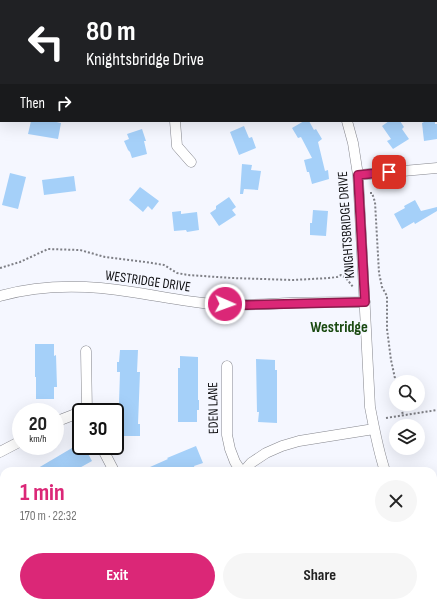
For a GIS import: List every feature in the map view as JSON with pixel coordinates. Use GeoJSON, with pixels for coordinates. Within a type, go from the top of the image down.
{"type":"FeatureCollection","features":[{"type":"Feature","properties":{"kind":"street"},"geometry":{"type":"LineString","coordinates":[[175,122],[177,146],[191,162]]}},
{"type":"Feature","properties":{"kind":"street","name":"KNIGHTSBRIDGE DRIVE"},"geometry":{"type":"LineString","coordinates":[[347,122],[353,143],[358,175],[370,407],[384,467]]}},
{"type":"Feature","properties":{"kind":"street"},"geometry":{"type":"LineString","coordinates":[[358,175],[437,168]]}},
{"type":"Feature","properties":{"kind":"street","name":"WESTRIDGE DRIVE"},"geometry":{"type":"LineString","coordinates":[[0,296],[37,289],[70,286],[94,287],[214,304],[247,305],[365,302]]}},
{"type":"Feature","properties":{"kind":"street"},"geometry":{"type":"LineString","coordinates":[[86,351],[86,403]]}},
{"type":"Feature","properties":{"kind":"street","name":"EDEN LANE"},"geometry":{"type":"LineString","coordinates":[[227,366],[227,435],[230,449],[238,467]]}},
{"type":"Feature","properties":{"kind":"street"},"geometry":{"type":"LineString","coordinates":[[248,467],[266,453],[282,446],[299,441],[374,429]]}},
{"type":"Feature","properties":{"kind":"street"},"geometry":{"type":"LineString","coordinates":[[0,452],[12,446]]}},
{"type":"Feature","properties":{"kind":"street"},"geometry":{"type":"LineString","coordinates":[[106,455],[112,467]]}},
{"type":"Feature","properties":{"kind":"path"},"geometry":{"type":"LineString","coordinates":[[359,193],[372,193],[375,202],[379,273],[382,287],[387,296],[387,329],[394,375]]}},
{"type":"Feature","properties":{"kind":"path"},"geometry":{"type":"LineString","coordinates":[[0,268],[20,262],[48,249],[80,250],[105,257],[164,265],[177,273],[188,275],[294,280],[329,278],[341,275],[346,278],[365,302]]}},
{"type":"Feature","properties":{"kind":"path"},"geometry":{"type":"LineString","coordinates":[[386,418],[437,410]]}},
{"type":"Feature","properties":{"kind":"path"},"geometry":{"type":"LineString","coordinates":[[402,411],[403,416]]}},
{"type":"Feature","properties":{"kind":"building"},"geometry":{"type":"Polygon","coordinates":[[[31,122],[61,123],[58,139],[28,134],[31,122]]]}},
{"type":"Feature","properties":{"kind":"building"},"geometry":{"type":"Polygon","coordinates":[[[302,122],[310,122],[314,130],[316,129],[322,139],[318,142],[325,171],[328,170],[329,179],[312,184],[304,160],[312,158],[301,137],[298,138],[292,128],[302,122]]]}},
{"type":"Feature","properties":{"kind":"building"},"geometry":{"type":"Polygon","coordinates":[[[388,122],[401,122],[404,127],[402,129],[409,139],[393,149],[387,141],[391,139],[382,126],[388,122]]]}},
{"type":"Feature","properties":{"kind":"building"},"geometry":{"type":"Polygon","coordinates":[[[435,122],[435,124],[437,124],[437,139],[424,141],[422,123],[435,122]]]}},
{"type":"Feature","properties":{"kind":"building"},"geometry":{"type":"Polygon","coordinates":[[[244,126],[249,138],[252,137],[256,148],[239,155],[230,132],[244,126]]]}},
{"type":"Feature","properties":{"kind":"building"},"geometry":{"type":"Polygon","coordinates":[[[142,129],[146,141],[144,141],[147,154],[132,158],[124,141],[129,139],[127,134],[142,129]]]}},
{"type":"Feature","properties":{"kind":"building"},"geometry":{"type":"Polygon","coordinates":[[[242,164],[252,165],[251,170],[261,171],[258,190],[244,189],[243,194],[240,194],[242,164]]]}},
{"type":"Feature","properties":{"kind":"building"},"geometry":{"type":"Polygon","coordinates":[[[10,173],[26,177],[18,209],[2,205],[10,173]]]}},
{"type":"Feature","properties":{"kind":"building"},"geometry":{"type":"Polygon","coordinates":[[[74,176],[76,191],[44,195],[42,180],[74,176]]]}},
{"type":"Feature","properties":{"kind":"building"},"geometry":{"type":"Polygon","coordinates":[[[140,187],[159,201],[152,210],[148,206],[143,212],[129,200],[140,187]]]}},
{"type":"Feature","properties":{"kind":"building"},"geometry":{"type":"Polygon","coordinates":[[[229,197],[236,207],[232,210],[236,215],[219,226],[210,213],[216,209],[216,206],[229,197]]]}},
{"type":"Feature","properties":{"kind":"building"},"geometry":{"type":"Polygon","coordinates":[[[415,200],[421,211],[437,207],[437,211],[415,224],[414,222],[402,229],[394,214],[415,200]]]}},
{"type":"Feature","properties":{"kind":"building"},"geometry":{"type":"Polygon","coordinates":[[[313,210],[328,211],[326,236],[310,235],[310,223],[312,223],[313,210]]]}},
{"type":"Feature","properties":{"kind":"building"},"geometry":{"type":"Polygon","coordinates":[[[181,211],[181,214],[197,212],[199,230],[187,232],[186,230],[174,231],[172,212],[181,211]]]}},
{"type":"Feature","properties":{"kind":"building"},"geometry":{"type":"Polygon","coordinates":[[[35,344],[54,344],[54,356],[56,355],[57,387],[54,387],[54,399],[36,399],[35,344]]]}},
{"type":"Feature","properties":{"kind":"building"},"geometry":{"type":"Polygon","coordinates":[[[120,350],[138,350],[137,372],[140,372],[138,424],[140,424],[140,436],[124,436],[124,403],[119,403],[120,372],[117,372],[117,362],[119,362],[120,350]]]}},
{"type":"Feature","properties":{"kind":"building"},"geometry":{"type":"Polygon","coordinates":[[[180,356],[198,357],[199,410],[197,410],[197,422],[178,422],[178,368],[180,368],[180,356]]]}},
{"type":"Feature","properties":{"kind":"building"},"geometry":{"type":"Polygon","coordinates":[[[256,359],[275,360],[275,370],[277,370],[277,423],[258,422],[259,412],[257,412],[256,359]]]}},
{"type":"Feature","properties":{"kind":"building"},"geometry":{"type":"Polygon","coordinates":[[[196,446],[203,463],[194,467],[150,467],[168,459],[167,458],[196,446]]]}},
{"type":"Feature","properties":{"kind":"building"},"geometry":{"type":"Polygon","coordinates":[[[72,448],[72,455],[89,455],[92,461],[81,467],[40,467],[60,455],[64,455],[64,453],[72,448]]]}},
{"type":"Feature","properties":{"kind":"district","name":"Westridge"},"geometry":{"type":"Point","coordinates":[339,327]}},
{"type":"Feature","properties":{"kind":"route"},"geometry":{"type":"LineString","coordinates":[[225,304],[247,305],[365,302],[358,175],[389,172]]}}]}
